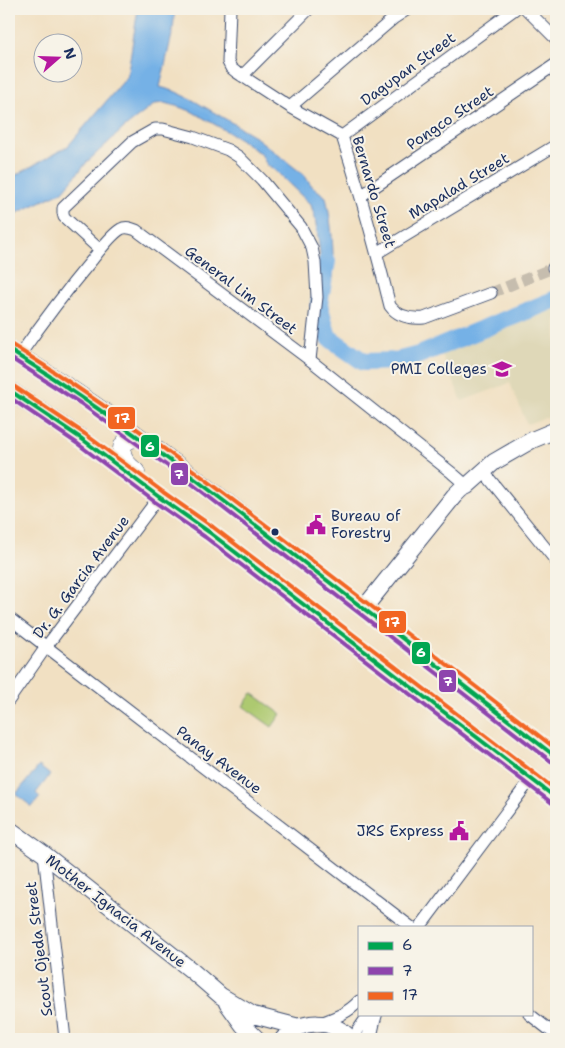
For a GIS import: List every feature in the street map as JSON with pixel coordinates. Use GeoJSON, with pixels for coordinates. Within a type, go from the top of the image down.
{"type":"FeatureCollection","features":[{"type":"Feature","properties":{"kind":"main road"},"geometry":{"type":"LineString","coordinates":[[14,353],[108,413],[556,757]]}},
{"type":"Feature","properties":{"kind":"main road"},"geometry":{"type":"LineString","coordinates":[[9,390],[82,439],[209,532],[556,798]]}},
{"type":"Feature","properties":{"kind":"main road"},"geometry":{"type":"LineString","coordinates":[[368,611],[461,489],[494,462],[532,440],[556,430]]}},
{"type":"Feature","properties":{"kind":"main road"},"geometry":{"type":"LineString","coordinates":[[142,439],[131,438],[126,441],[122,452],[125,461],[165,501]]}},
{"type":"Feature","properties":{"kind":"main road","name":"Mother Ignacia Avenue"},"geometry":{"type":"LineString","coordinates":[[9,829],[44,854],[191,970],[221,996],[253,1015],[298,1027]]}},
{"type":"Feature","properties":{"kind":"main road","name":"Mother Ignacia Avenue"},"geometry":{"type":"LineString","coordinates":[[221,996],[256,1039]]}},
{"type":"Feature","properties":{"kind":"main road"},"geometry":{"type":"LineString","coordinates":[[283,1039],[298,1027],[313,1023],[327,1024],[339,1029],[353,1039]]}},
{"type":"Feature","properties":{"kind":"street","name":"Bernardo Street"},"geometry":{"type":"LineString","coordinates":[[230,9],[228,62],[231,68],[290,107],[342,136],[361,196],[390,306],[403,316],[424,318],[491,293]]}},
{"type":"Feature","properties":{"kind":"street"},"geometry":{"type":"LineString","coordinates":[[242,76],[310,9]]}},
{"type":"Feature","properties":{"kind":"street"},"geometry":{"type":"LineString","coordinates":[[290,107],[394,18],[408,9]]}},
{"type":"Feature","properties":{"kind":"street","name":"Dagupan Street"},"geometry":{"type":"LineString","coordinates":[[342,136],[515,9]]}},
{"type":"Feature","properties":{"kind":"street"},"geometry":{"type":"LineString","coordinates":[[526,9],[556,39]]}},
{"type":"Feature","properties":{"kind":"street","name":"Pongco Street"},"geometry":{"type":"LineString","coordinates":[[361,196],[556,64]]}},
{"type":"Feature","properties":{"kind":"street"},"geometry":{"type":"LineString","coordinates":[[100,250],[64,217],[63,208],[132,142],[155,130],[163,129],[193,137],[228,150],[262,180],[301,228],[312,248],[315,262],[317,297],[310,360]]}},
{"type":"Feature","properties":{"kind":"street","name":"Mapalad Street"},"geometry":{"type":"LineString","coordinates":[[377,253],[556,145]]}},
{"type":"Feature","properties":{"kind":"street","name":"General Lim Street"},"geometry":{"type":"LineString","coordinates":[[14,353],[100,250],[119,230],[124,227],[130,228],[136,230],[310,360],[467,486]]}},
{"type":"Feature","properties":{"kind":"street"},"geometry":{"type":"LineString","coordinates":[[482,471],[556,561]]}},
{"type":"Feature","properties":{"kind":"street","name":"Dr. G. Garcia Avenue"},"geometry":{"type":"LineString","coordinates":[[9,700],[46,647],[165,501]]}},
{"type":"Feature","properties":{"kind":"street","name":"Panay Avenue"},"geometry":{"type":"LineString","coordinates":[[9,618],[410,926]]}},
{"type":"Feature","properties":{"kind":"street"},"geometry":{"type":"LineString","coordinates":[[421,926],[531,779]]}},
{"type":"Feature","properties":{"kind":"street","name":"Scout Ojeda Street"},"geometry":{"type":"LineString","coordinates":[[44,854],[65,1039]]}},
{"type":"Feature","properties":{"kind":"street"},"geometry":{"type":"LineString","coordinates":[[320,1023],[342,1015],[358,1002]]}},
{"type":"Feature","properties":{"kind":"street"},"geometry":{"type":"LineString","coordinates":[[353,1039],[368,1016]]}},
{"type":"Feature","properties":{"kind":"street"},"geometry":{"type":"LineString","coordinates":[[369,1039],[374,1016]]}},
{"type":"Feature","properties":{"kind":"street"},"geometry":{"type":"LineString","coordinates":[[532,1016],[556,1035]]}},
{"type":"Feature","properties":{"kind":"shaded area","name":"PMI Colleges"},"geometry":{"type":"Polygon","coordinates":[[[556,306],[556,414],[527,424],[510,383],[462,401],[442,355],[556,306]]]}},
{"type":"Feature","properties":{"kind":"green space"},"geometry":{"type":"Polygon","coordinates":[[[252,693],[281,714],[272,727],[243,706],[252,693]]]}},
{"type":"Feature","properties":{"kind":"water"},"geometry":{"type":"Polygon","coordinates":[[[138,9],[175,9],[173,30],[160,87],[191,99],[253,135],[304,175],[312,186],[326,197],[332,238],[333,279],[321,284],[318,237],[311,205],[277,172],[267,165],[261,154],[240,139],[191,111],[164,103],[155,104],[125,127],[87,162],[63,191],[15,214],[9,213],[9,179],[68,146],[127,77],[138,9]]]}},
{"type":"Feature","properties":{"kind":"water"},"geometry":{"type":"Polygon","coordinates":[[[39,766],[50,775],[36,793],[40,797],[32,807],[16,794],[39,766]]]}},
{"type":"Feature","properties":{"kind":"waterway"},"geometry":{"type":"LineString","coordinates":[[327,261],[319,304],[328,337],[364,362],[396,361],[419,355],[556,299]]}},
{"type":"Feature","properties":{"kind":"tunnel"},"geometry":{"type":"LineString","coordinates":[[491,293],[553,268]]}},
{"type":"Feature","properties":{"kind":"transit line","name":"17"},"geometry":{"type":"LineString","coordinates":[[12,345],[87,394],[195,471],[556,749]]}},
{"type":"Feature","properties":{"kind":"transit line","name":"6"},"geometry":{"type":"LineString","coordinates":[[9,350],[84,399],[192,477],[556,757]]}},
{"type":"Feature","properties":{"kind":"transit line","name":"7"},"geometry":{"type":"LineString","coordinates":[[9,357],[80,403],[187,480],[552,762]]}},
{"type":"Feature","properties":{"kind":"transit line","name":"17"},"geometry":{"type":"LineString","coordinates":[[12,385],[85,434],[213,527],[556,790]]}},
{"type":"Feature","properties":{"kind":"transit line","name":"6"},"geometry":{"type":"LineString","coordinates":[[9,390],[82,439],[209,532],[556,798]]}},
{"type":"Feature","properties":{"kind":"transit line","name":"7"},"geometry":{"type":"LineString","coordinates":[[9,397],[78,444],[205,537],[552,803]]}},
{"type":"Feature","properties":{"kind":"place","name":"PMI Colleges"},"geometry":{"type":"Point","coordinates":[502,369]}},
{"type":"Feature","properties":{"kind":"place","name":"Bureau of Forestry"},"geometry":{"type":"Point","coordinates":[316,525]}},
{"type":"Feature","properties":{"kind":"place","name":"JRS Express"},"geometry":{"type":"Point","coordinates":[459,831]}}]}
